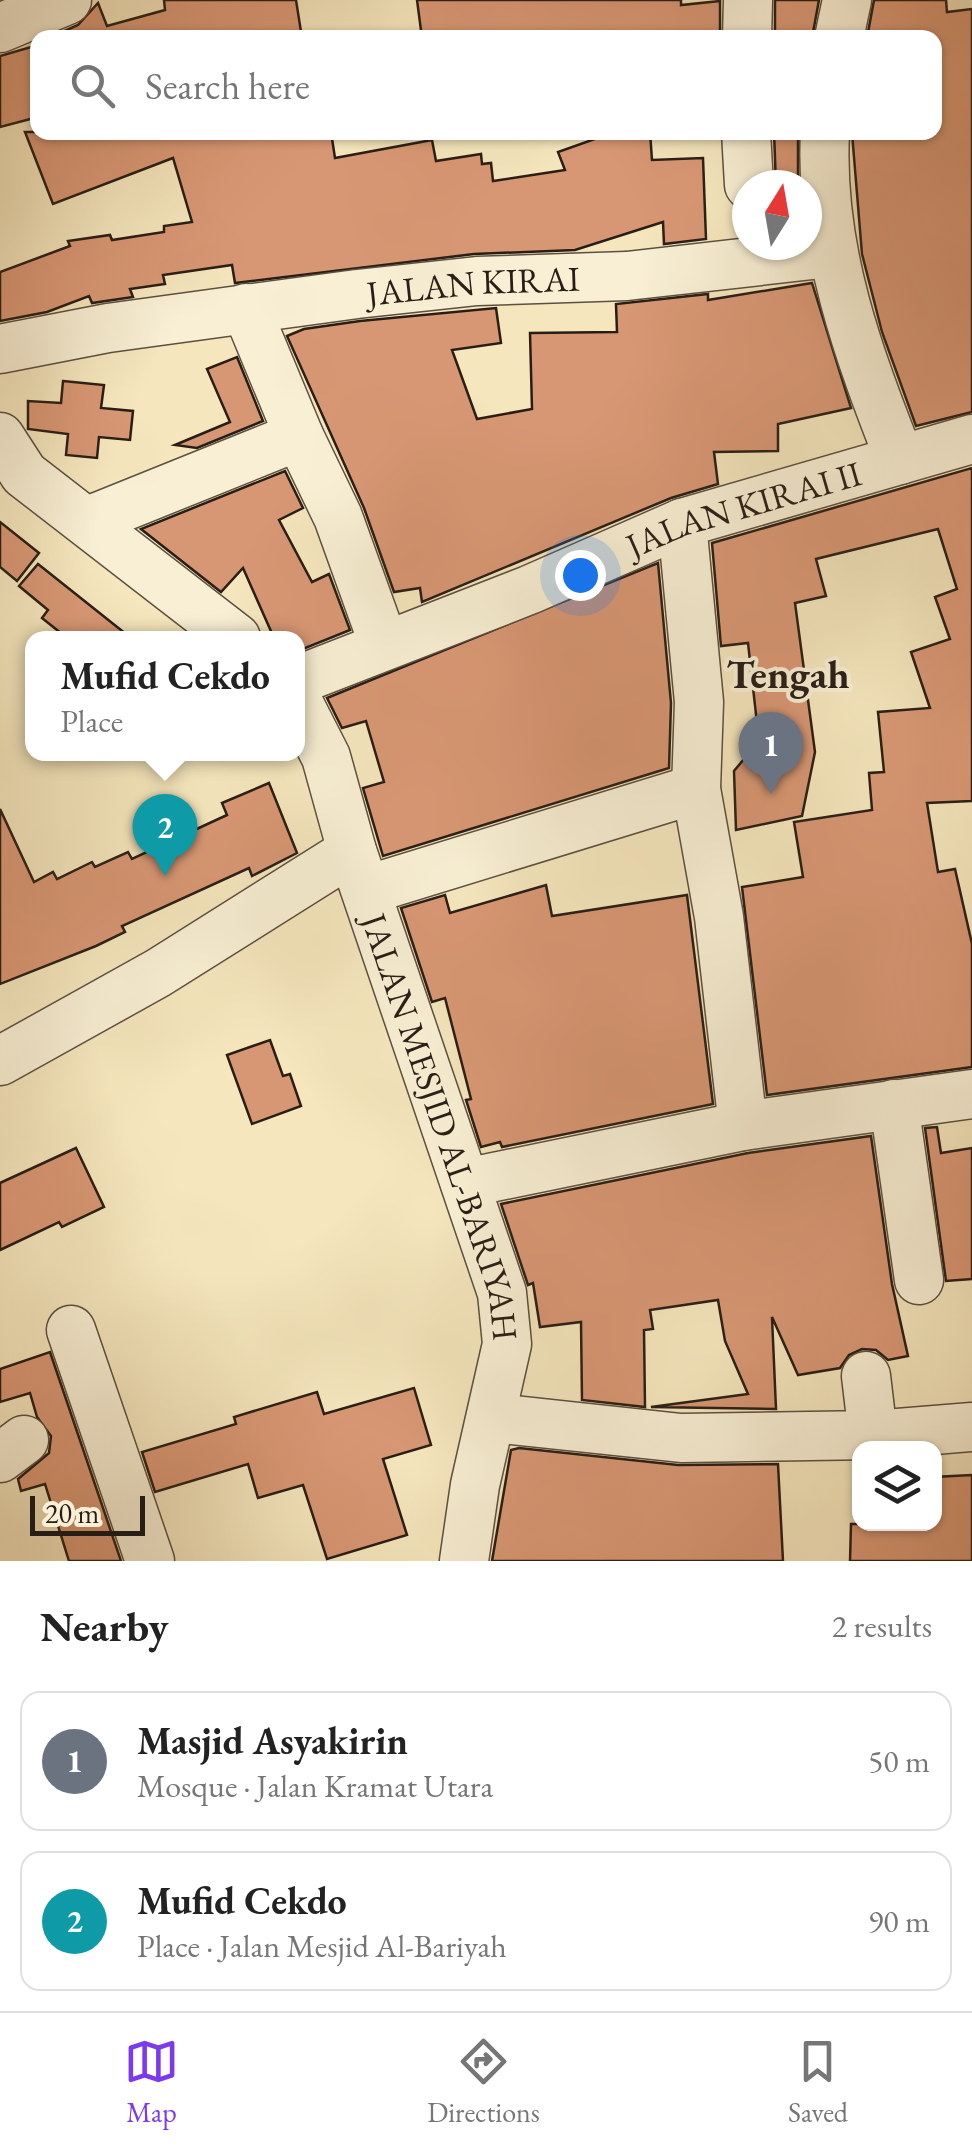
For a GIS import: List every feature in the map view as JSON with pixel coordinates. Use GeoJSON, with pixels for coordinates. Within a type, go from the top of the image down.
{"type":"FeatureCollection","features":[{"type":"Feature","properties":{"kind":"street"},"geometry":{"type":"LineString","coordinates":[[14,15],[68,0]]}},
{"type":"Feature","properties":{"kind":"street"},"geometry":{"type":"LineString","coordinates":[[748,0],[748,30]]}},
{"type":"Feature","properties":{"kind":"street"},"geometry":{"type":"LineString","coordinates":[[841,30],[847,0]]}},
{"type":"Feature","properties":{"kind":"street"},"geometry":{"type":"LineString","coordinates":[[746,140],[748,170]]}},
{"type":"Feature","properties":{"kind":"street"},"geometry":{"type":"LineString","coordinates":[[825,140],[830,253],[850,328],[900,460]]}},
{"type":"Feature","properties":{"kind":"street","name":"JALAN KIRAI"},"geometry":{"type":"LineString","coordinates":[[822,253],[830,253]]}},
{"type":"Feature","properties":{"kind":"street","name":"JALAN KIRAI"},"geometry":{"type":"LineString","coordinates":[[0,349],[246,308],[477,281],[626,276],[732,258]]}},
{"type":"Feature","properties":{"kind":"street"},"geometry":{"type":"LineString","coordinates":[[246,308],[299,436],[338,517],[384,646]]}},
{"type":"Feature","properties":{"kind":"street"},"geometry":{"type":"LineString","coordinates":[[88,521],[299,436]]}},
{"type":"Feature","properties":{"kind":"street","name":"JALAN KIRAI II"},"geometry":{"type":"LineString","coordinates":[[305,677],[682,523],[972,439]]}},
{"type":"Feature","properties":{"kind":"street"},"geometry":{"type":"LineString","coordinates":[[8,468],[88,521],[227,631]]}},
{"type":"Feature","properties":{"kind":"street"},"geometry":{"type":"LineString","coordinates":[[682,523],[698,702],[696,788],[719,918],[743,1126]]}},
{"type":"Feature","properties":{"kind":"street","name":"JALAN MESJID AL-BARIYAH"},"geometry":{"type":"LineString","coordinates":[[305,716],[326,757],[359,870],[502,1293],[508,1344],[494,1418],[475,1485],[464,1561]]}},
{"type":"Feature","properties":{"kind":"street"},"geometry":{"type":"LineString","coordinates":[[0,1060],[359,870],[696,788]]}},
{"type":"Feature","properties":{"kind":"street"},"geometry":{"type":"LineString","coordinates":[[465,1183],[743,1126],[972,1094]]}},
{"type":"Feature","properties":{"kind":"street"},"geometry":{"type":"LineString","coordinates":[[894,1104],[919,1280]]}},
{"type":"Feature","properties":{"kind":"street"},"geometry":{"type":"LineString","coordinates":[[71,1330],[150,1561]]}},
{"type":"Feature","properties":{"kind":"street"},"geometry":{"type":"LineString","coordinates":[[866,1376],[873,1434]]}},
{"type":"Feature","properties":{"kind":"street"},"geometry":{"type":"LineString","coordinates":[[494,1418],[681,1438],[873,1434],[972,1427]]}},
{"type":"Feature","properties":{"kind":"building"},"geometry":{"type":"Polygon","coordinates":[[[164,0],[296,0],[301,30],[67,30],[78,25],[98,3],[107,26],[165,10],[164,0]]]}},
{"type":"Feature","properties":{"kind":"building"},"geometry":{"type":"Polygon","coordinates":[[[417,0],[681,0],[681,5],[720,1],[720,30],[421,30],[417,0]]]}},
{"type":"Feature","properties":{"kind":"building"},"geometry":{"type":"Polygon","coordinates":[[[775,0],[819,0],[813,30],[775,30],[775,0]]]}},
{"type":"Feature","properties":{"kind":"building"},"geometry":{"type":"Polygon","coordinates":[[[874,0],[946,0],[947,12],[972,9],[972,412],[916,426],[882,332],[862,254],[853,140],[942,140],[942,30],[868,30],[874,0]]]}},
{"type":"Feature","properties":{"kind":"building"},"geometry":{"type":"Polygon","coordinates":[[[30,47],[30,119],[0,127],[0,56],[30,47]]]}},
{"type":"Feature","properties":{"kind":"building"},"geometry":{"type":"Polygon","coordinates":[[[25,132],[30,132],[30,140],[332,140],[335,158],[432,140],[436,161],[481,154],[482,164],[491,163],[493,181],[565,170],[558,152],[592,140],[651,140],[652,160],[703,158],[706,239],[664,244],[663,222],[575,250],[474,254],[235,283],[232,265],[163,275],[165,284],[130,289],[133,297],[92,303],[89,296],[47,312],[0,321],[0,272],[70,246],[68,241],[110,235],[112,240],[164,232],[164,226],[192,222],[173,158],[53,204],[25,132]]]}},
{"type":"Feature","properties":{"kind":"building"},"geometry":{"type":"Polygon","coordinates":[[[774,140],[798,140],[798,170],[775,170],[774,140]]]}},
{"type":"Feature","properties":{"kind":"building"},"geometry":{"type":"Polygon","coordinates":[[[812,283],[851,408],[778,424],[778,451],[714,452],[718,484],[671,498],[422,602],[420,588],[394,592],[364,508],[287,336],[304,329],[360,321],[496,308],[501,343],[452,350],[477,419],[532,409],[530,333],[617,332],[616,304],[708,294],[708,300],[812,283]]]}},
{"type":"Feature","properties":{"kind":"building"},"geometry":{"type":"Polygon","coordinates":[[[237,357],[263,421],[197,448],[175,445],[230,422],[207,369],[237,357]]]}},
{"type":"Feature","properties":{"kind":"building"},"geometry":{"type":"Polygon","coordinates":[[[63,381],[104,385],[101,408],[133,411],[130,440],[99,437],[97,458],[66,455],[68,434],[28,429],[28,401],[61,403],[63,381]]]}},
{"type":"Feature","properties":{"kind":"building"},"geometry":{"type":"Polygon","coordinates":[[[972,468],[972,801],[927,803],[938,872],[955,869],[972,944],[972,1067],[767,1095],[742,887],[803,877],[794,822],[872,810],[869,773],[884,772],[878,712],[930,708],[911,652],[950,639],[935,597],[957,589],[938,529],[816,559],[826,596],[795,603],[815,752],[802,816],[736,830],[734,771],[759,741],[748,643],[721,646],[712,543],[972,468]]]}},
{"type":"Feature","properties":{"kind":"building"},"geometry":{"type":"Polygon","coordinates":[[[285,471],[303,508],[279,520],[312,582],[329,574],[350,630],[305,648],[305,631],[271,631],[243,568],[221,592],[141,529],[285,471]]]}},
{"type":"Feature","properties":{"kind":"building"},"geometry":{"type":"Polygon","coordinates":[[[0,522],[39,553],[17,581],[0,567],[0,522]]]}},
{"type":"Feature","properties":{"kind":"building"},"geometry":{"type":"Polygon","coordinates":[[[658,563],[671,703],[669,768],[383,856],[363,788],[384,782],[366,721],[342,728],[327,698],[658,563]]]}},
{"type":"Feature","properties":{"kind":"building"},"geometry":{"type":"Polygon","coordinates":[[[38,564],[122,631],[58,631],[42,618],[48,610],[19,586],[38,564]]]}},
{"type":"Feature","properties":{"kind":"building"},"geometry":{"type":"Polygon","coordinates":[[[269,783],[297,853],[252,876],[249,868],[122,926],[125,932],[96,946],[0,984],[0,809],[34,882],[53,872],[57,879],[92,862],[95,867],[128,852],[132,859],[227,815],[222,803],[269,783]]]}},
{"type":"Feature","properties":{"kind":"building"},"geometry":{"type":"Polygon","coordinates":[[[546,885],[552,916],[687,895],[713,1104],[502,1147],[500,1142],[481,1147],[466,1100],[471,1099],[445,998],[432,1002],[401,908],[445,895],[450,913],[546,885]]]}},
{"type":"Feature","properties":{"kind":"building"},"geometry":{"type":"Polygon","coordinates":[[[270,1040],[283,1076],[290,1074],[301,1106],[252,1124],[227,1055],[270,1040]]]}},
{"type":"Feature","properties":{"kind":"building"},"geometry":{"type":"Polygon","coordinates":[[[937,1127],[941,1153],[972,1148],[972,1279],[946,1281],[925,1128],[937,1127]]]}},
{"type":"Feature","properties":{"kind":"building"},"geometry":{"type":"Polygon","coordinates":[[[871,1136],[892,1284],[908,1356],[888,1360],[876,1350],[862,1349],[849,1355],[840,1368],[798,1375],[772,1317],[776,1409],[651,1407],[748,1394],[725,1341],[718,1300],[650,1310],[653,1329],[644,1330],[645,1407],[582,1400],[581,1322],[540,1327],[533,1283],[528,1285],[501,1204],[748,1153],[871,1136]]]}},
{"type":"Feature","properties":{"kind":"building"},"geometry":{"type":"Polygon","coordinates":[[[76,1148],[104,1207],[62,1227],[59,1222],[0,1250],[0,1183],[76,1148]]]}},
{"type":"Feature","properties":{"kind":"building"},"geometry":{"type":"Polygon","coordinates":[[[50,1352],[121,1561],[69,1561],[45,1484],[21,1491],[18,1479],[49,1453],[51,1436],[37,1417],[30,1393],[0,1402],[0,1369],[50,1352]]]}},
{"type":"Feature","properties":{"kind":"building"},"geometry":{"type":"Polygon","coordinates":[[[414,1388],[431,1445],[383,1459],[407,1535],[327,1559],[303,1485],[258,1498],[248,1464],[155,1492],[142,1452],[236,1424],[234,1417],[317,1392],[324,1414],[414,1388]]]}},
{"type":"Feature","properties":{"kind":"building"},"geometry":{"type":"Polygon","coordinates":[[[511,1450],[678,1465],[778,1464],[783,1561],[492,1561],[511,1450]]]}},
{"type":"Feature","properties":{"kind":"building"},"geometry":{"type":"Polygon","coordinates":[[[972,1475],[972,1561],[850,1561],[851,1524],[852,1531],[942,1531],[942,1477],[972,1475]]]}},
{"type":"Feature","properties":{"kind":"place","name":"Masjid Asyakirin"},"geometry":{"type":"Point","coordinates":[771,794]}},
{"type":"Feature","properties":{"kind":"place","name":"Mufid Cekdo"},"geometry":{"type":"Point","coordinates":[165,876]}},
{"type":"Feature","properties":{"kind":"district","name":"Tengah"},"geometry":{"type":"Point","coordinates":[788,674]}}]}
